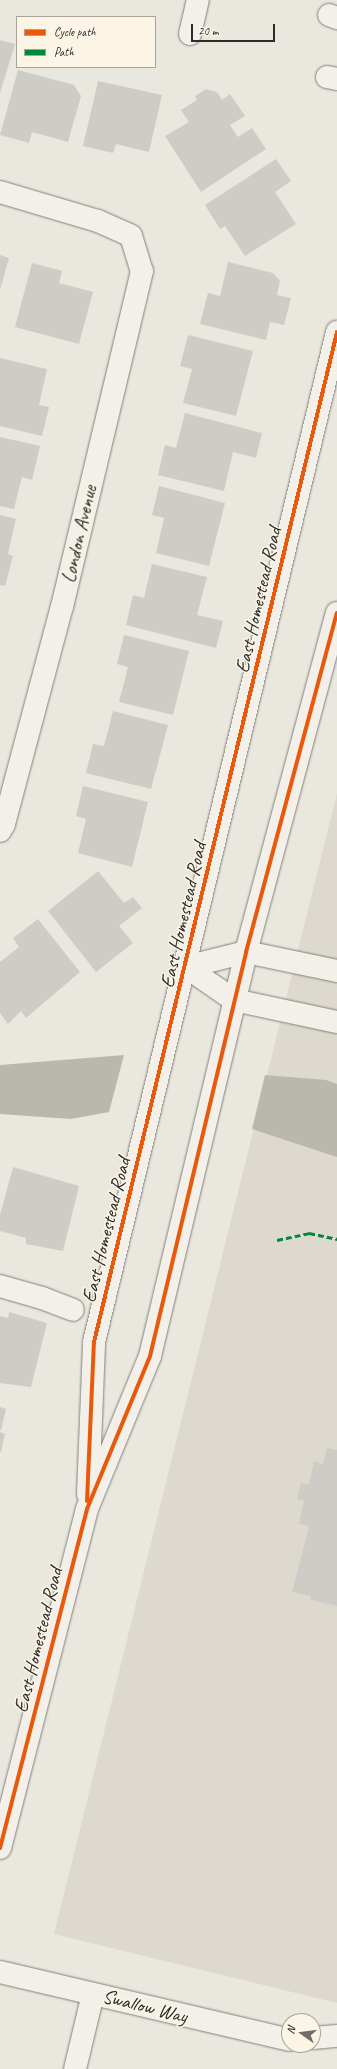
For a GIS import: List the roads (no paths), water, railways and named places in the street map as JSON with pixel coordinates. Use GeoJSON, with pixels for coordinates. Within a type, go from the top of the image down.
{"type":"FeatureCollection","features":[{"type":"Feature","properties":{"kind":"main road"},"geometry":{"type":"LineString","coordinates":[[190,34],[198,0]]}},
{"type":"Feature","properties":{"kind":"main road","name":"London Avenue"},"geometry":{"type":"LineString","coordinates":[[0,192],[98,221],[131,236],[142,270],[62,606],[4,824],[0,831]]}},
{"type":"Feature","properties":{"kind":"main road","name":"East Homestead Road"},"geometry":{"type":"LineString","coordinates":[[87,1510],[94,1342],[186,967],[337,332]]}},
{"type":"Feature","properties":{"kind":"main road","name":"East Homestead Road"},"geometry":{"type":"LineString","coordinates":[[0,1848],[87,1510],[150,1356],[246,952],[337,613]]}},
{"type":"Feature","properties":{"kind":"main road"},"geometry":{"type":"LineString","coordinates":[[186,967],[246,952],[337,972]]}},
{"type":"Feature","properties":{"kind":"main road"},"geometry":{"type":"LineString","coordinates":[[186,967],[234,1000],[337,1022]]}},
{"type":"Feature","properties":{"kind":"main road"},"geometry":{"type":"LineString","coordinates":[[0,1286],[73,1310]]}},
{"type":"Feature","properties":{"kind":"main road","name":"Swallow Way"},"geometry":{"type":"LineString","coordinates":[[0,1972],[281,2038]]}},
{"type":"Feature","properties":{"kind":"main road"},"geometry":{"type":"LineString","coordinates":[[75,2069],[93,1994]]}},
{"type":"Feature","properties":{"kind":"main road"},"geometry":{"type":"LineString","coordinates":[[321,2037],[337,2036]]}}]}
